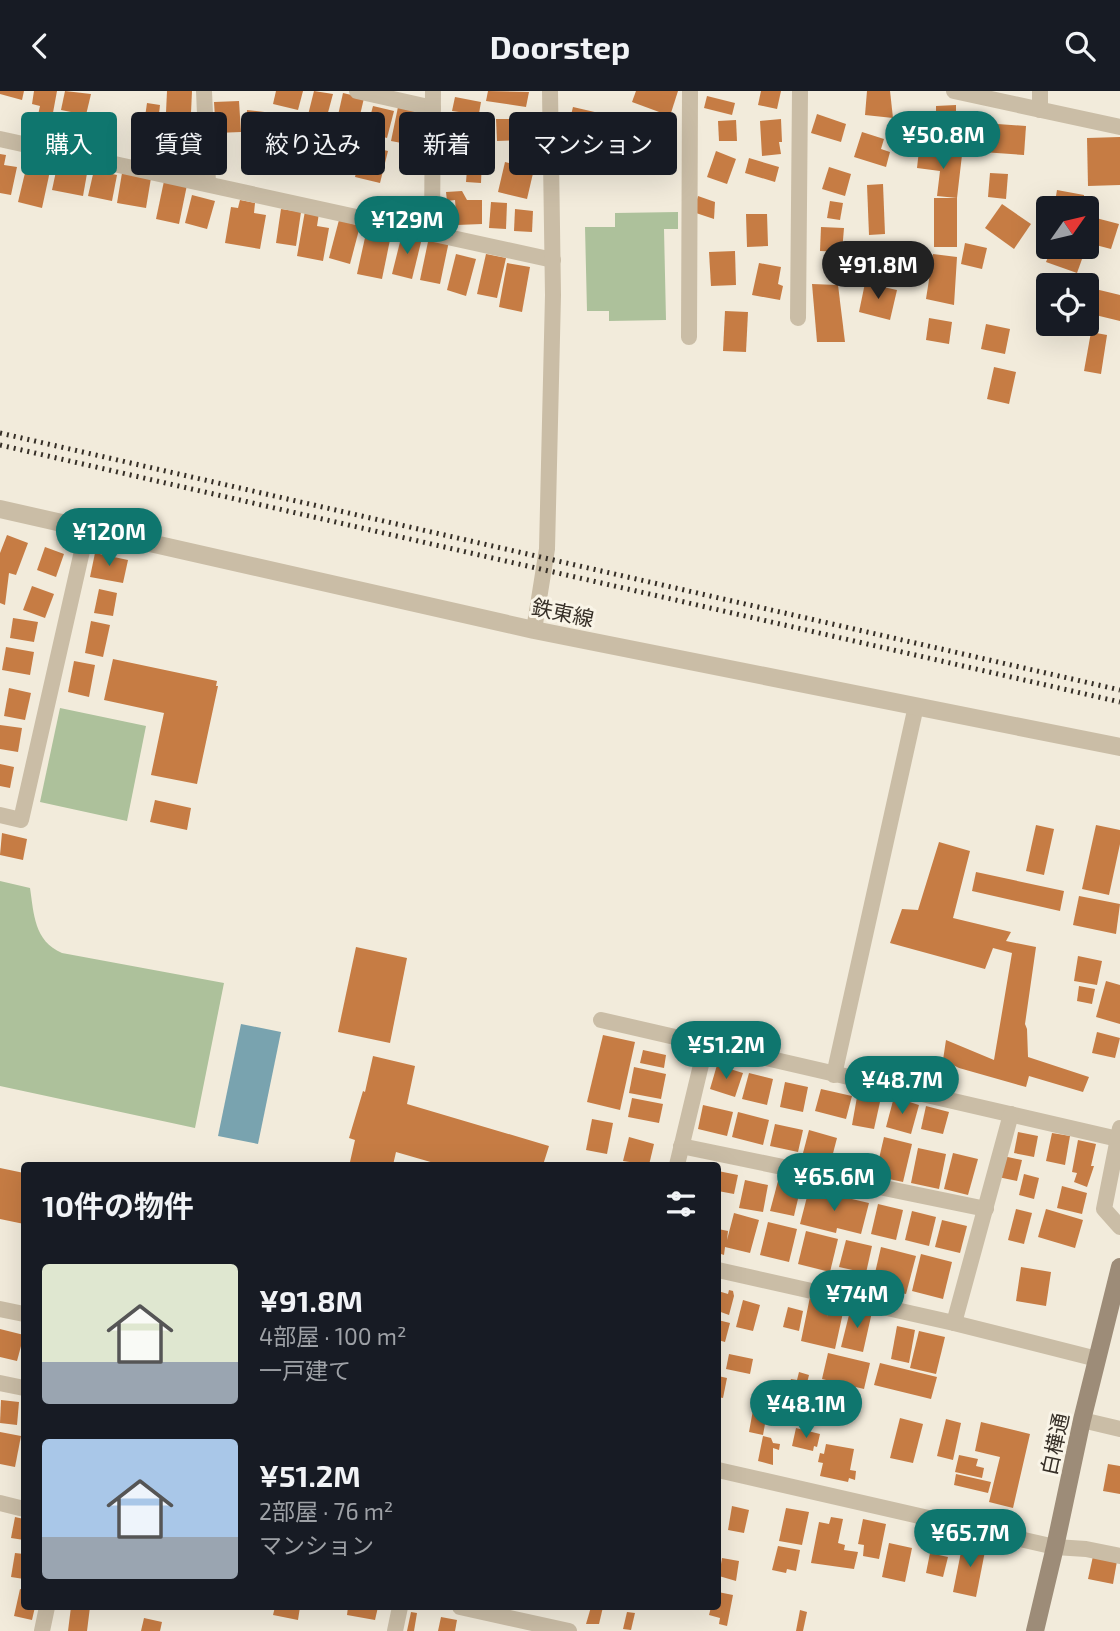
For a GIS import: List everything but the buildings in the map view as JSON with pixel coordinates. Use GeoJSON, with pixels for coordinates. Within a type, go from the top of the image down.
{"type":"FeatureCollection","features":[{"type":"Feature","properties":{"kind":"main road","name":"白樺通"},"geometry":{"type":"LineString","coordinates":[[1035,1631],[1097,1359],[1115,1306],[1120,1267]]}},
{"type":"Feature","properties":{"kind":"street"},"geometry":{"type":"LineString","coordinates":[[204,91],[208,183]]}},
{"type":"Feature","properties":{"kind":"street"},"geometry":{"type":"LineString","coordinates":[[357,91],[433,99],[432,233]]}},
{"type":"Feature","properties":{"kind":"street"},"geometry":{"type":"LineString","coordinates":[[534,630],[547,549],[553,260],[550,91]]}},
{"type":"Feature","properties":{"kind":"street"},"geometry":{"type":"LineString","coordinates":[[688,337],[690,91]]}},
{"type":"Feature","properties":{"kind":"street"},"geometry":{"type":"LineString","coordinates":[[798,318],[800,91]]}},
{"type":"Feature","properties":{"kind":"street"},"geometry":{"type":"LineString","coordinates":[[954,91],[1120,127]]}},
{"type":"Feature","properties":{"kind":"street"},"geometry":{"type":"LineString","coordinates":[[1040,91],[1040,110]]}},
{"type":"Feature","properties":{"kind":"street"},"geometry":{"type":"LineString","coordinates":[[0,139],[553,260]]}},
{"type":"Feature","properties":{"kind":"street","name":"鉄東線"},"geometry":{"type":"LineString","coordinates":[[0,509],[534,630],[1120,747]]}},
{"type":"Feature","properties":{"kind":"street"},"geometry":{"type":"LineString","coordinates":[[0,815],[21,820],[87,529]]}},
{"type":"Feature","properties":{"kind":"street"},"geometry":{"type":"LineString","coordinates":[[834,1075],[916,706]]}},
{"type":"Feature","properties":{"kind":"street"},"geometry":{"type":"LineString","coordinates":[[601,1020],[1010,1114],[1119,1134],[1104,1209],[1120,1227]]}},
{"type":"Feature","properties":{"kind":"street"},"geometry":{"type":"LineString","coordinates":[[678,1162],[706,1044]]}},
{"type":"Feature","properties":{"kind":"street"},"geometry":{"type":"LineString","coordinates":[[954,1323],[1010,1114]]}},
{"type":"Feature","properties":{"kind":"street"},"geometry":{"type":"LineString","coordinates":[[681,1146],[986,1209]]}},
{"type":"Feature","properties":{"kind":"street"},"geometry":{"type":"LineString","coordinates":[[721,1271],[954,1323],[1097,1359]]}},
{"type":"Feature","properties":{"kind":"street"},"geometry":{"type":"LineString","coordinates":[[0,1309],[21,1313]]}},
{"type":"Feature","properties":{"kind":"street"},"geometry":{"type":"LineString","coordinates":[[0,1383],[21,1387]]}},
{"type":"Feature","properties":{"kind":"street"},"geometry":{"type":"LineString","coordinates":[[1082,1420],[1120,1429]]}},
{"type":"Feature","properties":{"kind":"street"},"geometry":{"type":"LineString","coordinates":[[721,1471],[1055,1547],[1086,1549],[1120,1556]]}},
{"type":"Feature","properties":{"kind":"street"},"geometry":{"type":"LineString","coordinates":[[0,1503],[21,1508]]}},
{"type":"Feature","properties":{"kind":"street"},"geometry":{"type":"LineString","coordinates":[[42,1631],[46,1610]]}},
{"type":"Feature","properties":{"kind":"street"},"geometry":{"type":"LineString","coordinates":[[395,1631],[399,1610]]}},
{"type":"Feature","properties":{"kind":"street"},"geometry":{"type":"LineString","coordinates":[[474,1610],[569,1631]]}},
{"type":"Feature","properties":{"kind":"green space"},"geometry":{"type":"Polygon","coordinates":[[[678,212],[678,229],[664,229],[666,320],[609,321],[609,311],[587,311],[585,227],[615,227],[615,213],[678,212]]]}},
{"type":"Feature","properties":{"kind":"green space"},"geometry":{"type":"Polygon","coordinates":[[[60,708],[146,726],[127,821],[40,802],[60,708]]]}},
{"type":"Feature","properties":{"kind":"green space"},"geometry":{"type":"Polygon","coordinates":[[[0,881],[30,888],[37,926],[46,941],[62,953],[224,983],[195,1128],[0,1086],[0,881]]]}},
{"type":"Feature","properties":{"kind":"water"},"geometry":{"type":"Polygon","coordinates":[[[241,1024],[281,1032],[258,1144],[218,1136],[241,1024]]]}},
{"type":"Feature","properties":{"kind":"railway"},"geometry":{"type":"LineString","coordinates":[[0,433],[1120,690]]}},
{"type":"Feature","properties":{"kind":"railway"},"geometry":{"type":"LineString","coordinates":[[0,445],[1120,702]]}}]}
